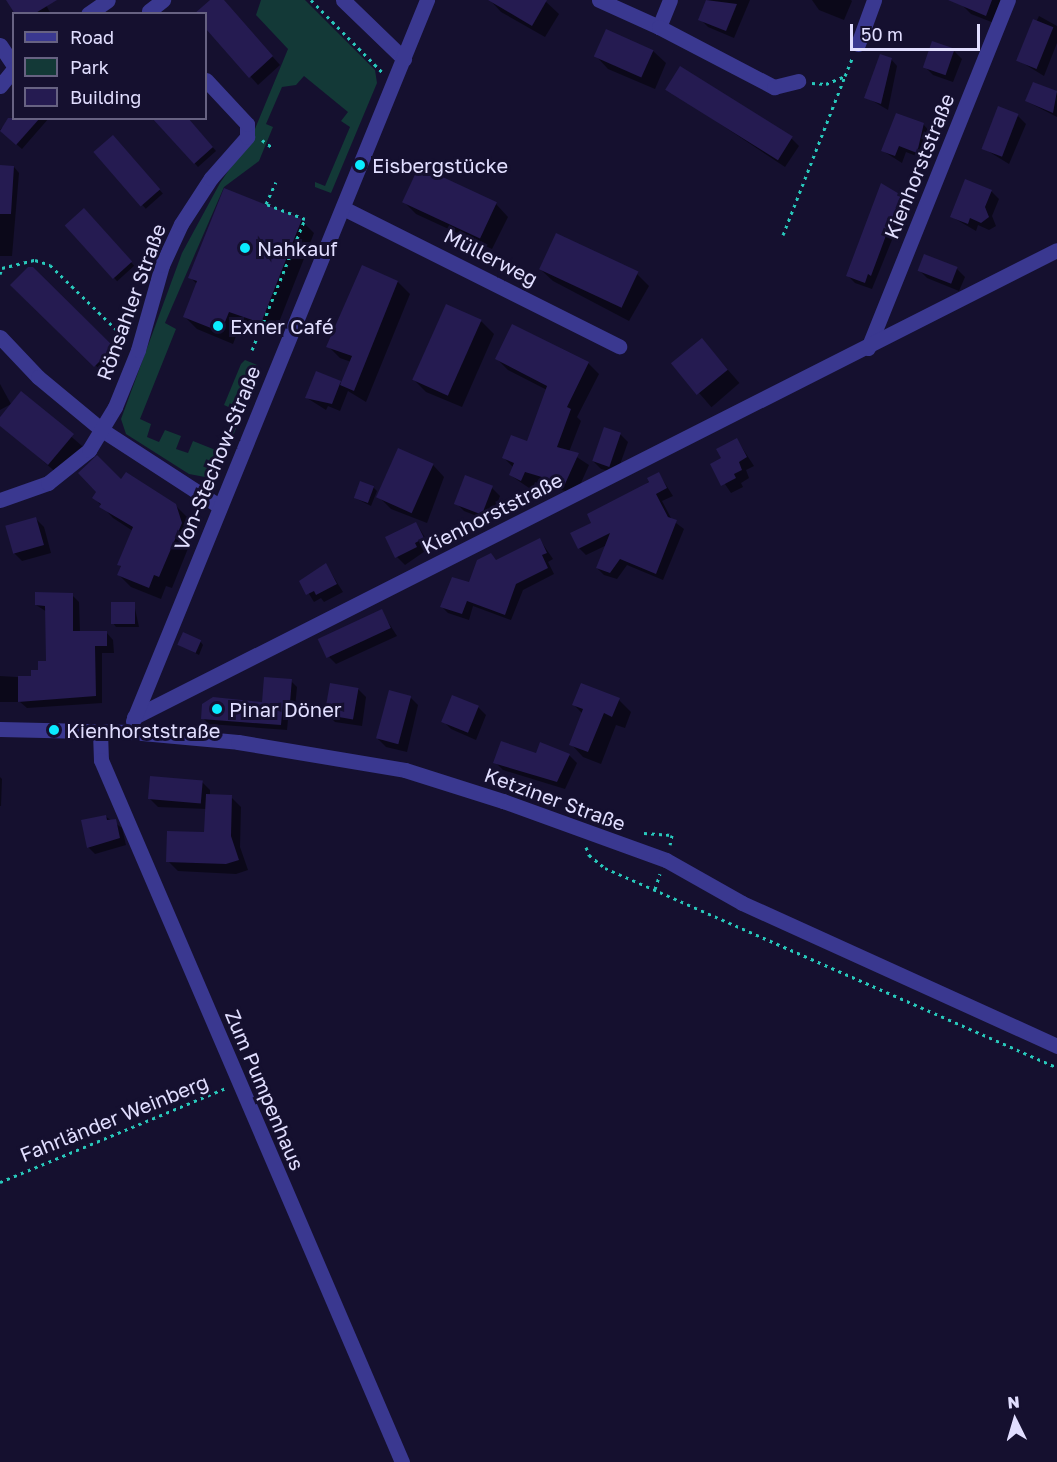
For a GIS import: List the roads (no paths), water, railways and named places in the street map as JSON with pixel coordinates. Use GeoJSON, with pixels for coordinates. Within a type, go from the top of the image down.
{"type":"FeatureCollection","features":[{"type":"Feature","properties":{"kind":"street"},"geometry":{"type":"LineString","coordinates":[[91,12],[108,0]]}},
{"type":"Feature","properties":{"kind":"street"},"geometry":{"type":"LineString","coordinates":[[147,8],[163,0]]}},
{"type":"Feature","properties":{"kind":"street"},"geometry":{"type":"LineString","coordinates":[[343,0],[404,59]]}},
{"type":"Feature","properties":{"kind":"street","name":"Von-Stechow-Straße"},"geometry":{"type":"LineString","coordinates":[[131,732],[134,717],[219,506],[427,0]]}},
{"type":"Feature","properties":{"kind":"street"},"geometry":{"type":"LineString","coordinates":[[599,0],[659,27],[774,87],[798,81]]}},
{"type":"Feature","properties":{"kind":"street"},"geometry":{"type":"LineString","coordinates":[[659,27],[670,0]]}},
{"type":"Feature","properties":{"kind":"street"},"geometry":{"type":"LineString","coordinates":[[858,44],[874,0]]}},
{"type":"Feature","properties":{"kind":"street","name":"Kienhorststraße"},"geometry":{"type":"LineString","coordinates":[[868,348],[1008,0]]}},
{"type":"Feature","properties":{"kind":"street"},"geometry":{"type":"LineString","coordinates":[[0,45],[12,65]]}},
{"type":"Feature","properties":{"kind":"street"},"geometry":{"type":"LineString","coordinates":[[0,86],[12,71]]}},
{"type":"Feature","properties":{"kind":"street","name":"Rönsahler Straße"},"geometry":{"type":"LineString","coordinates":[[0,500],[48,483],[69,469],[102,430],[138,350],[162,265],[181,224],[211,178],[244,143],[249,129],[207,81]]}},
{"type":"Feature","properties":{"kind":"street","name":"Müllerweg"},"geometry":{"type":"LineString","coordinates":[[343,208],[619,346]]}},
{"type":"Feature","properties":{"kind":"street","name":"Kienhorststraße"},"geometry":{"type":"LineString","coordinates":[[134,717],[868,348],[1057,250]]}},
{"type":"Feature","properties":{"kind":"street"},"geometry":{"type":"LineString","coordinates":[[0,337],[38,377],[102,430],[219,506]]}},
{"type":"Feature","properties":{"kind":"street","name":"Ketziner Straße"},"geometry":{"type":"LineString","coordinates":[[0,729],[131,732],[281,748],[405,770],[503,801],[666,860],[742,903],[1057,1046]]}},
{"type":"Feature","properties":{"kind":"street","name":"Zum Pumpenhaus"},"geometry":{"type":"LineString","coordinates":[[100,732],[101,760],[402,1462]]}},
{"type":"Feature","properties":{"kind":"place","name":"Eisbergstücke"},"geometry":{"type":"Point","coordinates":[360,165]}},
{"type":"Feature","properties":{"kind":"place","name":"Nahkauf"},"geometry":{"type":"Point","coordinates":[245,248]}},
{"type":"Feature","properties":{"kind":"place","name":"Exner Café"},"geometry":{"type":"Point","coordinates":[218,326]}},
{"type":"Feature","properties":{"kind":"place","name":"Pinar Döner"},"geometry":{"type":"Point","coordinates":[217,709]}},
{"type":"Feature","properties":{"kind":"place","name":"Kienhorststraße"},"geometry":{"type":"Point","coordinates":[54,730]}}]}
